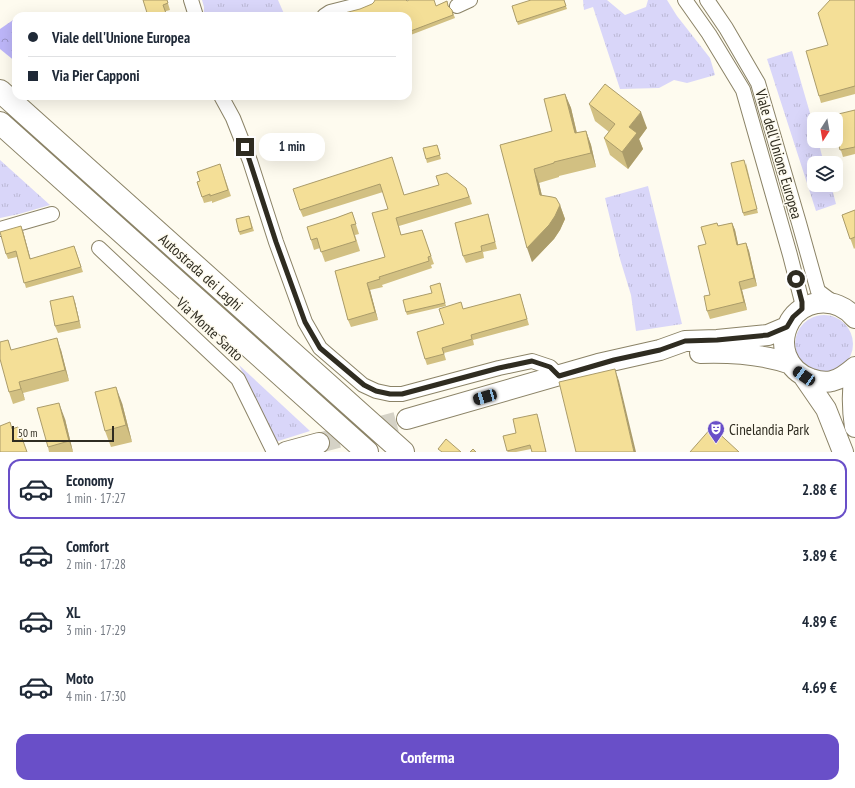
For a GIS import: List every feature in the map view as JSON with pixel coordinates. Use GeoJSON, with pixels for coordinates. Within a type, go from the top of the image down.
{"type":"FeatureCollection","features":[{"type":"Feature","properties":{"kind":"highway","name":"Autostrada dei Laghi"},"geometry":{"type":"LineString","coordinates":[[0,91],[403,452]]}},
{"type":"Feature","properties":{"kind":"highway","name":"Autostrada dei Laghi"},"geometry":{"type":"LineString","coordinates":[[0,123],[367,452]]}},
{"type":"Feature","properties":{"kind":"street"},"geometry":{"type":"LineString","coordinates":[[191,0],[195,12]]}},
{"type":"Feature","properties":{"kind":"street"},"geometry":{"type":"LineString","coordinates":[[330,12],[358,5],[369,0]]}},
{"type":"Feature","properties":{"kind":"street","name":"Viale dell'Unione Europea"},"geometry":{"type":"LineString","coordinates":[[685,0],[710,34],[743,90],[790,255],[802,302],[802,309]]}},
{"type":"Feature","properties":{"kind":"street","name":"Viale dell'Unione Europea"},"geometry":{"type":"LineString","coordinates":[[707,0],[726,28],[758,84],[818,291],[848,311]]}},
{"type":"Feature","properties":{"kind":"street"},"geometry":{"type":"LineString","coordinates":[[223,100],[233,118],[250,162],[276,242],[305,322],[320,348],[364,385],[376,391],[390,394],[402,394],[499,368],[532,361],[550,367],[559,376]]}},
{"type":"Feature","properties":{"kind":"street"},"geometry":{"type":"LineString","coordinates":[[0,229],[52,214]]}},
{"type":"Feature","properties":{"kind":"street","name":"Via Monte Santo"},"geometry":{"type":"LineString","coordinates":[[99,248],[238,379],[274,452]]}},
{"type":"Feature","properties":{"kind":"street"},"geometry":{"type":"LineString","coordinates":[[843,452],[826,409],[787,357],[784,342],[787,327],[793,317],[802,309],[812,304],[823,302],[848,311]]}},
{"type":"Feature","properties":{"kind":"street"},"geometry":{"type":"LineString","coordinates":[[407,420],[614,360],[660,350],[685,341],[717,340],[768,335],[787,327]]}},
{"type":"Feature","properties":{"kind":"street"},"geometry":{"type":"LineString","coordinates":[[660,350],[686,354],[716,353],[762,356],[778,359],[818,382],[832,381],[846,375],[855,366]]}},
{"type":"Feature","properties":{"kind":"street"},"geometry":{"type":"LineString","coordinates":[[855,372],[852,409],[855,427]]}},
{"type":"Feature","properties":{"kind":"street"},"geometry":{"type":"LineString","coordinates":[[286,452],[319,443]]}},
{"type":"Feature","properties":{"kind":"green space"},"geometry":{"type":"Polygon","coordinates":[[[202,0],[278,0],[283,12],[204,12],[202,0]]]}},
{"type":"Feature","properties":{"kind":"green space"},"geometry":{"type":"Polygon","coordinates":[[[583,0],[607,0],[625,15],[646,7],[648,0],[667,0],[677,16],[710,58],[715,75],[687,83],[674,80],[659,88],[620,89],[593,7],[584,10],[583,0]]]}},
{"type":"Feature","properties":{"kind":"green space"},"geometry":{"type":"Polygon","coordinates":[[[12,21],[12,59],[0,49],[0,29],[12,21]]]}},
{"type":"Feature","properties":{"kind":"green space"},"geometry":{"type":"Polygon","coordinates":[[[792,51],[810,112],[807,112],[807,148],[820,148],[822,156],[807,156],[807,183],[767,59],[792,51]]]}},
{"type":"Feature","properties":{"kind":"green space"},"geometry":{"type":"Polygon","coordinates":[[[0,160],[50,205],[0,218],[0,160]]]}},
{"type":"Feature","properties":{"kind":"green space"},"geometry":{"type":"Polygon","coordinates":[[[648,186],[682,324],[636,331],[631,295],[620,259],[605,198],[648,186]]]}},
{"type":"Feature","properties":{"kind":"green space"},"geometry":{"type":"Polygon","coordinates":[[[810,192],[833,192],[836,204],[816,211],[810,192]]]}},
{"type":"Feature","properties":{"kind":"green space"},"geometry":{"type":"Polygon","coordinates":[[[824,315],[835,317],[848,328],[851,333],[853,344],[851,355],[840,368],[835,371],[824,373],[813,371],[800,360],[797,355],[795,344],[797,333],[808,320],[813,317],[824,315]]]}},
{"type":"Feature","properties":{"kind":"green space"},"geometry":{"type":"Polygon","coordinates":[[[239,365],[310,431],[275,442],[239,365]]]}},
{"type":"Feature","properties":{"kind":"building"},"geometry":{"type":"Polygon","coordinates":[[[143,0],[167,0],[168,3],[163,5],[166,12],[147,12],[143,0]]]}},
{"type":"Feature","properties":{"kind":"building"},"geometry":{"type":"Polygon","coordinates":[[[375,0],[434,0],[436,6],[447,1],[453,15],[412,30],[412,12],[348,12],[360,9],[374,2],[375,0]]]}},
{"type":"Feature","properties":{"kind":"building"},"geometry":{"type":"Polygon","coordinates":[[[531,0],[564,0],[566,6],[517,22],[512,6],[531,0]]]}},
{"type":"Feature","properties":{"kind":"building"},"geometry":{"type":"Polygon","coordinates":[[[830,0],[855,0],[855,86],[819,96],[806,51],[828,45],[818,13],[830,0]]]}},
{"type":"Feature","properties":{"kind":"building"},"geometry":{"type":"Polygon","coordinates":[[[605,84],[641,112],[629,127],[637,133],[622,152],[604,138],[615,124],[589,104],[605,84]]]}},
{"type":"Feature","properties":{"kind":"building"},"geometry":{"type":"Polygon","coordinates":[[[565,94],[575,133],[586,131],[591,153],[554,162],[534,169],[540,195],[556,198],[560,205],[549,225],[527,248],[500,145],[552,131],[544,99],[565,94]]]}},
{"type":"Feature","properties":{"kind":"building"},"geometry":{"type":"Polygon","coordinates":[[[855,110],[855,147],[840,150],[840,148],[843,148],[843,113],[855,110]]]}},
{"type":"Feature","properties":{"kind":"building"},"geometry":{"type":"Polygon","coordinates":[[[437,145],[440,155],[426,159],[423,148],[437,145]]]}},
{"type":"Feature","properties":{"kind":"building"},"geometry":{"type":"Polygon","coordinates":[[[392,157],[404,195],[439,185],[436,176],[447,173],[466,188],[469,197],[396,218],[401,235],[422,230],[431,256],[428,257],[429,261],[379,277],[380,279],[367,283],[375,312],[348,320],[335,271],[385,257],[372,213],[388,209],[380,184],[300,210],[293,189],[392,157]]]}},
{"type":"Feature","properties":{"kind":"building"},"geometry":{"type":"Polygon","coordinates":[[[744,160],[757,209],[743,213],[731,163],[744,160]]]}},
{"type":"Feature","properties":{"kind":"building"},"geometry":{"type":"Polygon","coordinates":[[[220,164],[228,190],[202,197],[197,182],[200,181],[197,172],[220,164]]]}},
{"type":"Feature","properties":{"kind":"building"},"geometry":{"type":"Polygon","coordinates":[[[855,210],[855,237],[850,239],[842,215],[855,210]]]}},
{"type":"Feature","properties":{"kind":"building"},"geometry":{"type":"Polygon","coordinates":[[[352,212],[356,224],[351,225],[356,241],[321,252],[317,238],[311,240],[307,227],[352,212]]]}},
{"type":"Feature","properties":{"kind":"building"},"geometry":{"type":"Polygon","coordinates":[[[488,214],[495,242],[481,246],[482,251],[463,256],[455,223],[488,214]]]}},
{"type":"Feature","properties":{"kind":"building"},"geometry":{"type":"Polygon","coordinates":[[[249,216],[252,228],[239,232],[236,219],[249,216]]]}},
{"type":"Feature","properties":{"kind":"building"},"geometry":{"type":"Polygon","coordinates":[[[717,223],[718,226],[732,223],[737,245],[746,243],[754,278],[739,282],[744,302],[707,311],[704,296],[710,295],[698,246],[706,244],[701,227],[717,223]]]}},
{"type":"Feature","properties":{"kind":"building"},"geometry":{"type":"Polygon","coordinates":[[[21,226],[30,259],[74,246],[81,267],[24,283],[16,251],[6,254],[0,232],[21,226]]]}},
{"type":"Feature","properties":{"kind":"building"},"geometry":{"type":"Polygon","coordinates":[[[440,283],[445,303],[406,312],[403,300],[432,293],[430,286],[440,283]]]}},
{"type":"Feature","properties":{"kind":"building"},"geometry":{"type":"Polygon","coordinates":[[[520,294],[527,319],[471,335],[472,339],[442,348],[444,354],[425,359],[417,332],[444,324],[439,309],[461,302],[463,309],[520,294]]]}},
{"type":"Feature","properties":{"kind":"building"},"geometry":{"type":"Polygon","coordinates":[[[73,296],[79,321],[55,326],[50,301],[73,296]]]}},
{"type":"Feature","properties":{"kind":"building"},"geometry":{"type":"Polygon","coordinates":[[[57,338],[65,370],[19,382],[21,389],[9,392],[0,359],[0,342],[8,340],[11,350],[57,338]]]}},
{"type":"Feature","properties":{"kind":"building"},"geometry":{"type":"Polygon","coordinates":[[[615,369],[634,452],[576,452],[559,382],[615,369]]]}},
{"type":"Feature","properties":{"kind":"building"},"geometry":{"type":"Polygon","coordinates":[[[116,387],[126,425],[105,431],[95,392],[116,387]]]}},
{"type":"Feature","properties":{"kind":"building"},"geometry":{"type":"Polygon","coordinates":[[[59,403],[69,441],[48,447],[37,408],[59,403]]]}},
{"type":"Feature","properties":{"kind":"building"},"geometry":{"type":"Polygon","coordinates":[[[537,414],[546,452],[532,452],[530,445],[507,451],[503,436],[516,433],[513,419],[537,414]]]}},
{"type":"Feature","properties":{"kind":"building"},"geometry":{"type":"Polygon","coordinates":[[[10,422],[12,429],[18,427],[27,452],[0,452],[0,426],[10,422]]]}},
{"type":"Feature","properties":{"kind":"building"},"geometry":{"type":"Polygon","coordinates":[[[712,427],[739,452],[690,452],[712,427]]]}},
{"type":"Feature","properties":{"kind":"building"},"geometry":{"type":"Polygon","coordinates":[[[446,439],[461,452],[442,452],[438,449],[446,439]]]}},
{"type":"Feature","properties":{"kind":"tunnel"},"geometry":{"type":"LineString","coordinates":[[319,443],[407,419]]}},
{"type":"Feature","properties":{"kind":"place","name":"Cinelandia Park"},"geometry":{"type":"Point","coordinates":[716,444]}},
{"type":"Feature","properties":{"kind":"route"},"geometry":{"type":"LineString","coordinates":[[245,147],[276,242],[305,322],[320,348],[364,385],[376,391],[390,394],[402,394],[499,368],[532,361],[550,367],[559,376],[598,364],[660,350],[685,341],[717,340],[768,335],[787,327],[793,317],[802,309],[802,302],[796,279]]}}]}
